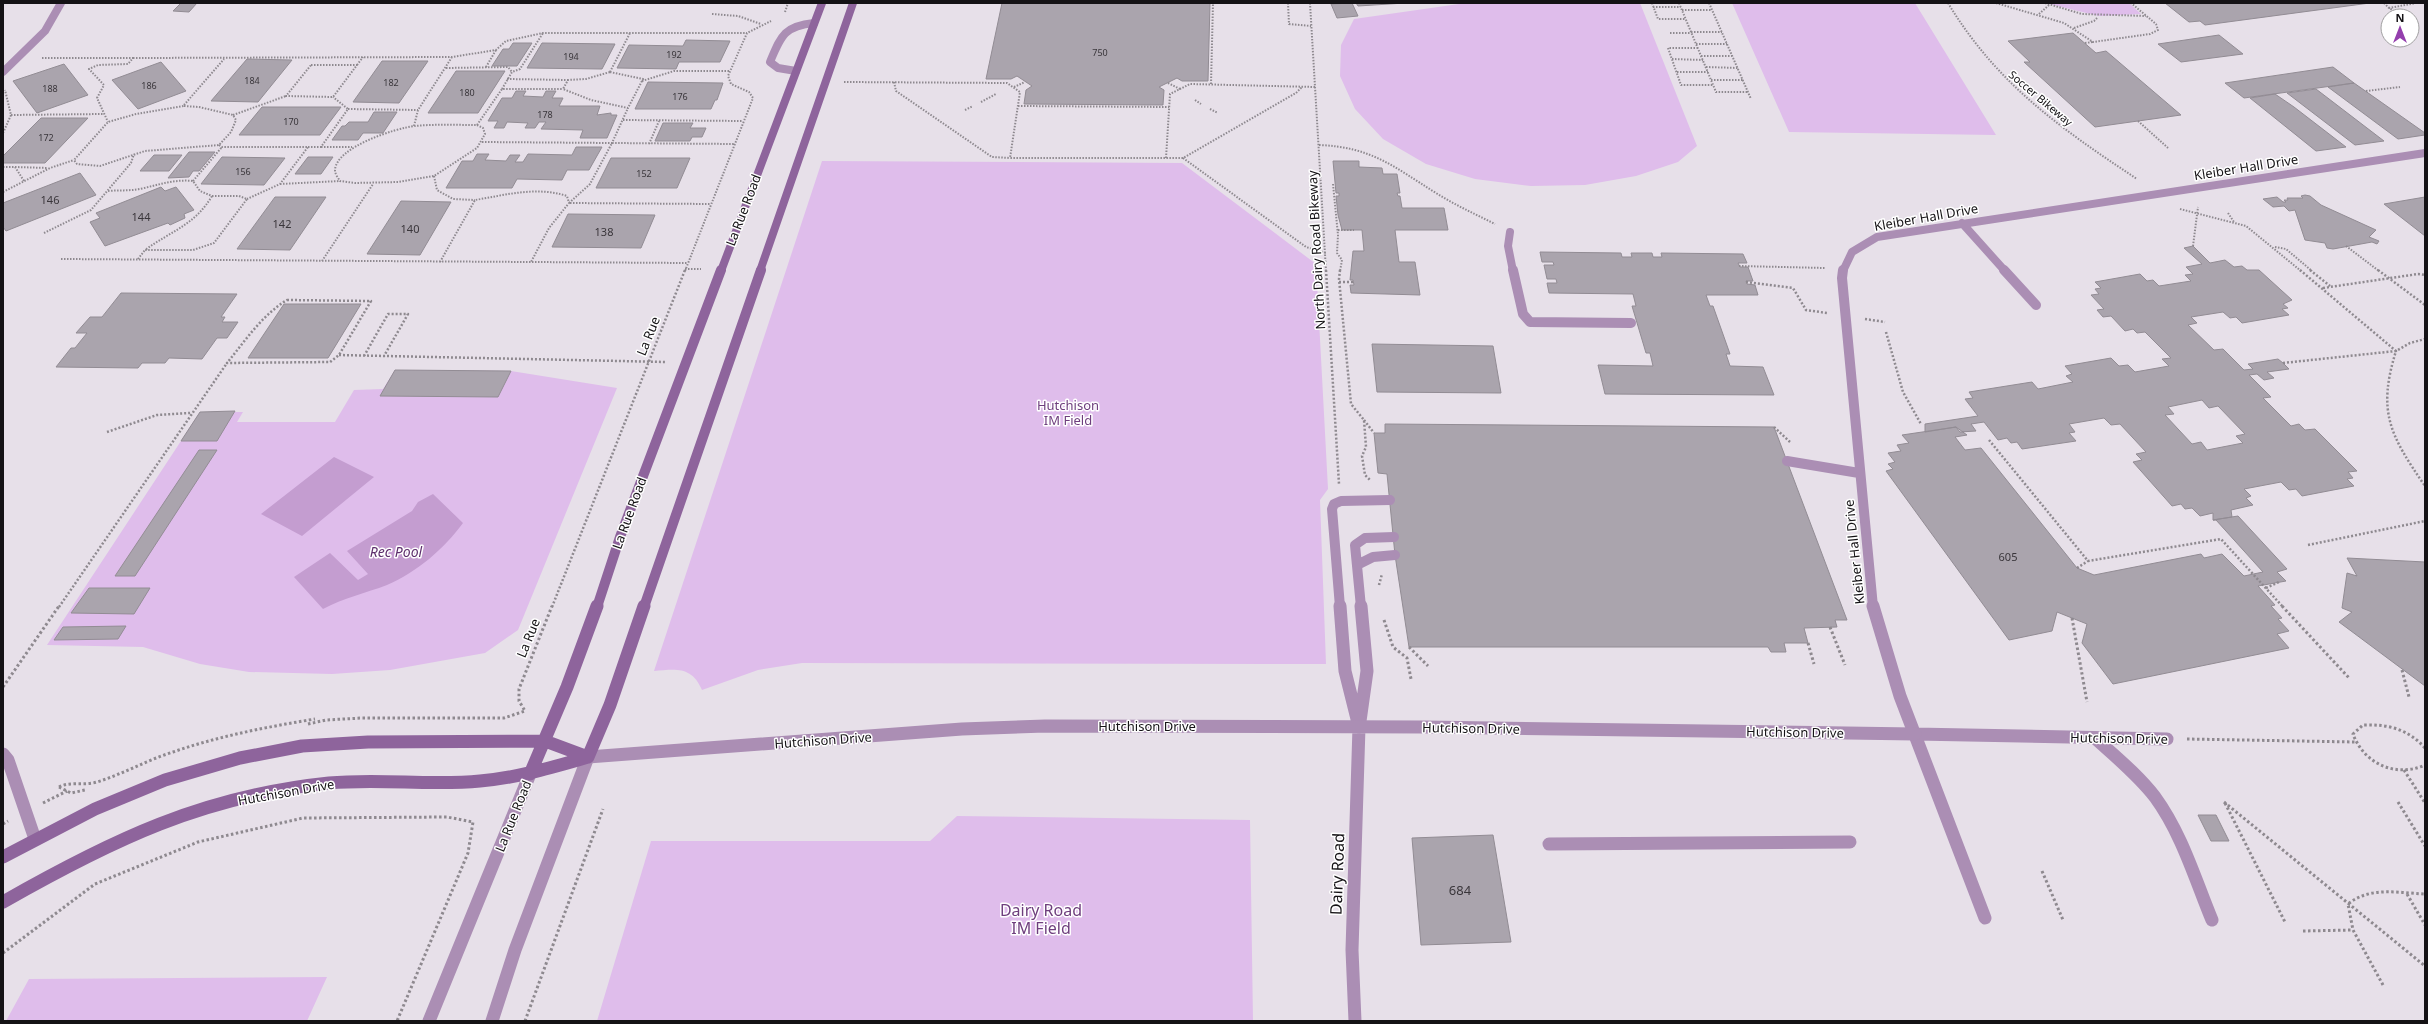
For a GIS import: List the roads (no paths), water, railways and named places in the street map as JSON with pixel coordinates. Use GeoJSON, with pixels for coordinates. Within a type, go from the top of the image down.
{"type":"FeatureCollection","features":[{"type":"Feature","properties":{"kind":"main road","name":"La Rue Road"},"geometry":{"type":"LineString","coordinates":[[530,774],[562,703],[597,608],[620,537],[822,3]]}},
{"type":"Feature","properties":{"kind":"main road"},"geometry":{"type":"LineString","coordinates":[[588,757],[610,705],[853,3]]}},
{"type":"Feature","properties":{"kind":"main road","name":"Hutchison Drive"},"geometry":{"type":"LineString","coordinates":[[3,858],[35,839],[95,809],[165,780],[240,758],[302,746],[368,742],[545,741],[588,757]]}},
{"type":"Feature","properties":{"kind":"main road","name":"Hutchison Drive"},"geometry":{"type":"LineString","coordinates":[[3,902],[49,876],[140,831],[217,804],[277,791],[330,783],[479,781],[530,774],[588,757]]}},
{"type":"Feature","properties":{"kind":"street"},"geometry":{"type":"LineString","coordinates":[[3,72],[41,35],[61,3]]}},
{"type":"Feature","properties":{"kind":"street"},"geometry":{"type":"LineString","coordinates":[[796,71],[781,69],[772,65],[770,62],[782,33],[798,24],[814,24]]}},
{"type":"Feature","properties":{"kind":"street","name":"Kleiber Hall Drive"},"geometry":{"type":"LineString","coordinates":[[1985,918],[1900,696],[1872,603],[1845,316],[1842,269],[1848,256],[1860,245],[1877,237],[2425,153]]}},
{"type":"Feature","properties":{"kind":"street"},"geometry":{"type":"LineString","coordinates":[[1962,223],[2036,305]]}},
{"type":"Feature","properties":{"kind":"street"},"geometry":{"type":"LineString","coordinates":[[1510,232],[1508,246],[1523,314],[1530,322],[1631,323]]}},
{"type":"Feature","properties":{"kind":"street"},"geometry":{"type":"LineString","coordinates":[[1787,461],[1859,473]]}},
{"type":"Feature","properties":{"kind":"street"},"geometry":{"type":"LineString","coordinates":[[1359,727],[1345,671],[1332,509],[1334,504],[1341,501],[1384,500]]}},
{"type":"Feature","properties":{"kind":"street"},"geometry":{"type":"LineString","coordinates":[[1359,727],[1367,671],[1355,545],[1360,540],[1365,538],[1394,537]]}},
{"type":"Feature","properties":{"kind":"street"},"geometry":{"type":"LineString","coordinates":[[1357,565],[1373,557],[1390,555]]}},
{"type":"Feature","properties":{"kind":"street","name":"Hutchison Drive"},"geometry":{"type":"LineString","coordinates":[[588,757],[962,729],[1045,726],[1359,727],[1915,734],[2167,739]]}},
{"type":"Feature","properties":{"kind":"street","name":"Dairy Road"},"geometry":{"type":"LineString","coordinates":[[1355,1021],[1352,950],[1359,727]]}},
{"type":"Feature","properties":{"kind":"street"},"geometry":{"type":"LineString","coordinates":[[2096,738],[2133,774],[2160,805],[2177,835],[2212,920]]}},
{"type":"Feature","properties":{"kind":"street"},"geometry":{"type":"LineString","coordinates":[[3,754],[8,760],[35,839]]}},
{"type":"Feature","properties":{"kind":"street"},"geometry":{"type":"LineString","coordinates":[[492,1021],[515,950],[588,757]]}},
{"type":"Feature","properties":{"kind":"street","name":"La Rue Road"},"geometry":{"type":"LineString","coordinates":[[429,1021],[530,774]]}},
{"type":"Feature","properties":{"kind":"street"},"geometry":{"type":"LineString","coordinates":[[1549,844],[1850,842]]}},
{"type":"Feature","properties":{"kind":"water"},"geometry":{"type":"Polygon","coordinates":[[[334,457],[374,477],[302,536],[261,514],[334,457]]]}},
{"type":"Feature","properties":{"kind":"water","name":"Rec Pool"},"geometry":{"type":"Polygon","coordinates":[[[433,494],[463,523],[439,551],[419,567],[398,580],[323,609],[294,577],[330,553],[358,580],[368,574],[347,551],[412,511],[418,502],[433,494]]]}},
{"type":"Feature","properties":{"kind":"park label","name":"Hutchison IM Field"},"geometry":{"type":"Point","coordinates":[1068,412]}},
{"type":"Feature","properties":{"kind":"park label","name":"Dairy Road IM Field"},"geometry":{"type":"Point","coordinates":[1041,919]}}]}
